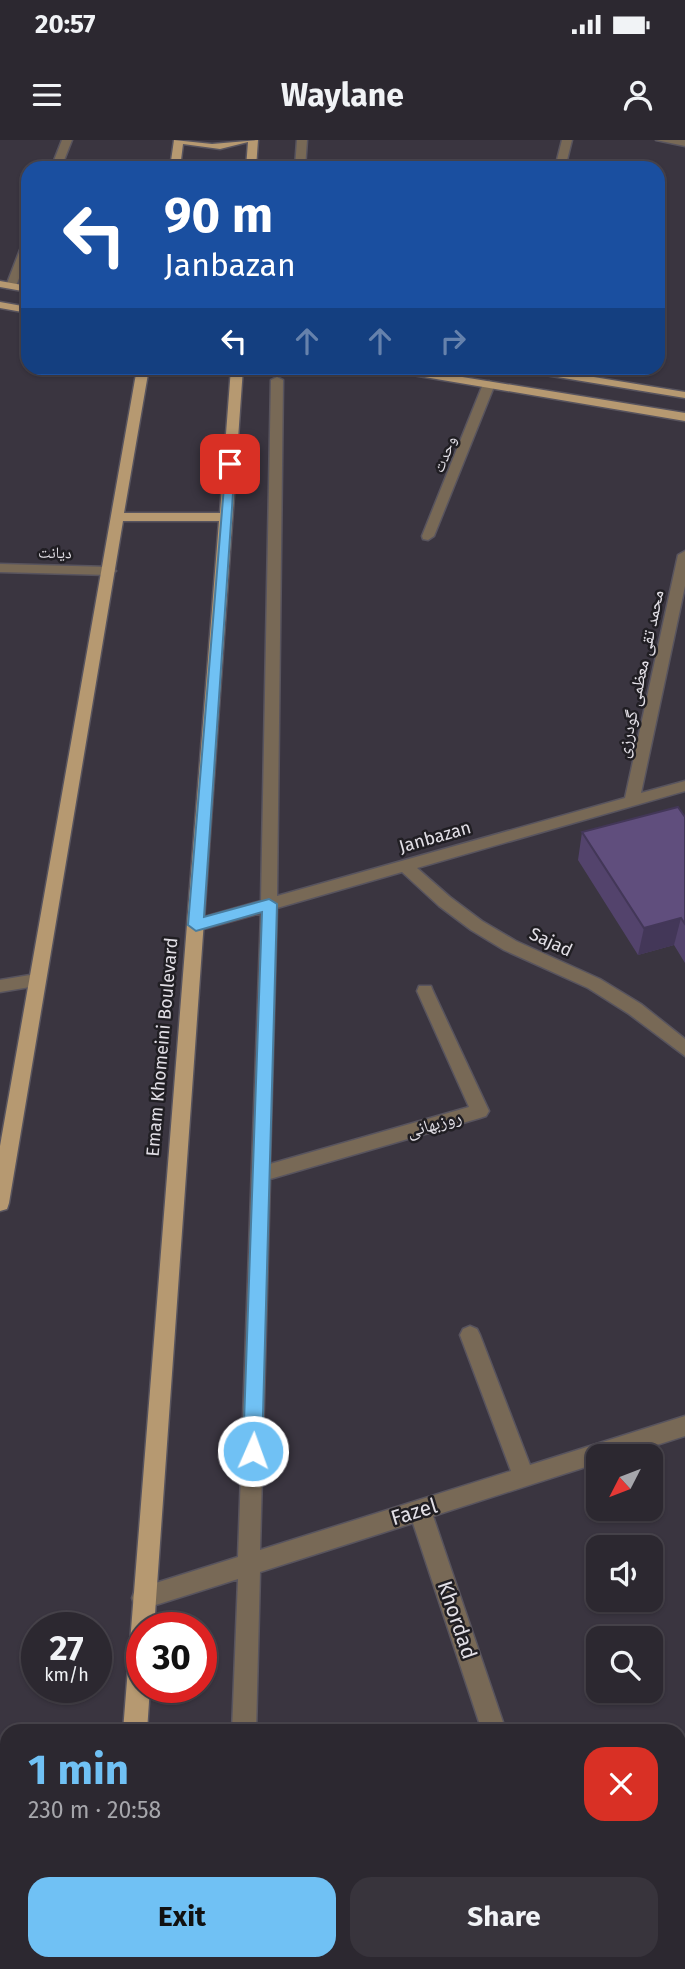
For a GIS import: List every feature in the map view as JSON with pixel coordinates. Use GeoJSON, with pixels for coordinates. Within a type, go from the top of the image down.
{"type":"FeatureCollection","features":[{"type":"Feature","properties":{"kind":"main road"},"geometry":{"type":"LineString","coordinates":[[175,161],[179,140],[211,147],[245,140]]}},
{"type":"Feature","properties":{"kind":"main road"},"geometry":{"type":"LineString","coordinates":[[252,161],[253,140]]}},
{"type":"Feature","properties":{"kind":"main road"},"geometry":{"type":"LineString","coordinates":[[0,305],[21,309]]}},
{"type":"Feature","properties":{"kind":"main road"},"geometry":{"type":"LineString","coordinates":[[0,1203],[36,979],[142,375]]}},
{"type":"Feature","properties":{"kind":"main road","name":"Emam Khomeini Boulevard"},"geometry":{"type":"LineString","coordinates":[[135,1724],[236,375]]}},
{"type":"Feature","properties":{"kind":"main road"},"geometry":{"type":"LineString","coordinates":[[432,375],[685,417]]}},
{"type":"Feature","properties":{"kind":"main road"},"geometry":{"type":"LineString","coordinates":[[565,375],[685,394]]}},
{"type":"Feature","properties":{"kind":"main road"},"geometry":{"type":"LineString","coordinates":[[118,517],[226,517]]}},
{"type":"Feature","properties":{"kind":"street"},"geometry":{"type":"LineString","coordinates":[[60,161],[67,140]]}},
{"type":"Feature","properties":{"kind":"street"},"geometry":{"type":"LineString","coordinates":[[300,161],[302,140]]}},
{"type":"Feature","properties":{"kind":"street"},"geometry":{"type":"LineString","coordinates":[[562,161],[567,140]]}},
{"type":"Feature","properties":{"kind":"street"},"geometry":{"type":"LineString","coordinates":[[661,140],[685,143]]}},
{"type":"Feature","properties":{"kind":"street"},"geometry":{"type":"LineString","coordinates":[[6,285],[21,256]]}},
{"type":"Feature","properties":{"kind":"street"},"geometry":{"type":"LineString","coordinates":[[244,1724],[269,904],[277,380]]}},
{"type":"Feature","properties":{"kind":"street","name":"وحدت"},"geometry":{"type":"LineString","coordinates":[[428,536],[489,384]]}},
{"type":"Feature","properties":{"kind":"street","name":"محمد تقی معظمی گودرزی"},"geometry":{"type":"LineString","coordinates":[[632,801],[685,555]]}},
{"type":"Feature","properties":{"kind":"street","name":"دیانت"},"geometry":{"type":"LineString","coordinates":[[0,568],[109,570]]}},
{"type":"Feature","properties":{"kind":"street","name":"Janbazan"},"geometry":{"type":"LineString","coordinates":[[196,925],[685,786]]}},
{"type":"Feature","properties":{"kind":"street","name":"Sajad"},"geometry":{"type":"LineString","coordinates":[[405,865],[448,907],[489,934],[579,976],[622,1000],[662,1028],[685,1049]]}},
{"type":"Feature","properties":{"kind":"street"},"geometry":{"type":"LineString","coordinates":[[0,986],[36,979]]}},
{"type":"Feature","properties":{"kind":"street","name":"روزبهانی"},"geometry":{"type":"LineString","coordinates":[[261,1174],[480,1111],[425,991]]}},
{"type":"Feature","properties":{"kind":"street"},"geometry":{"type":"LineString","coordinates":[[470,1335],[524,1477]]}},
{"type":"Feature","properties":{"kind":"street","name":"Fazel"},"geometry":{"type":"LineString","coordinates":[[143,1598],[249,1562],[685,1426]]}},
{"type":"Feature","properties":{"kind":"street","name":"Khordad"},"geometry":{"type":"LineString","coordinates":[[420,1510],[492,1724]]}},
{"type":"Feature","properties":{"kind":"building"},"geometry":{"type":"Polygon","coordinates":[[[678,807],[685,817],[685,924],[681,918],[644,928],[582,832],[678,807]]]}},
{"type":"Feature","properties":{"kind":"route"},"geometry":{"type":"LineString","coordinates":[[230,464],[196,925],[269,904],[253,1451]]}}]}
